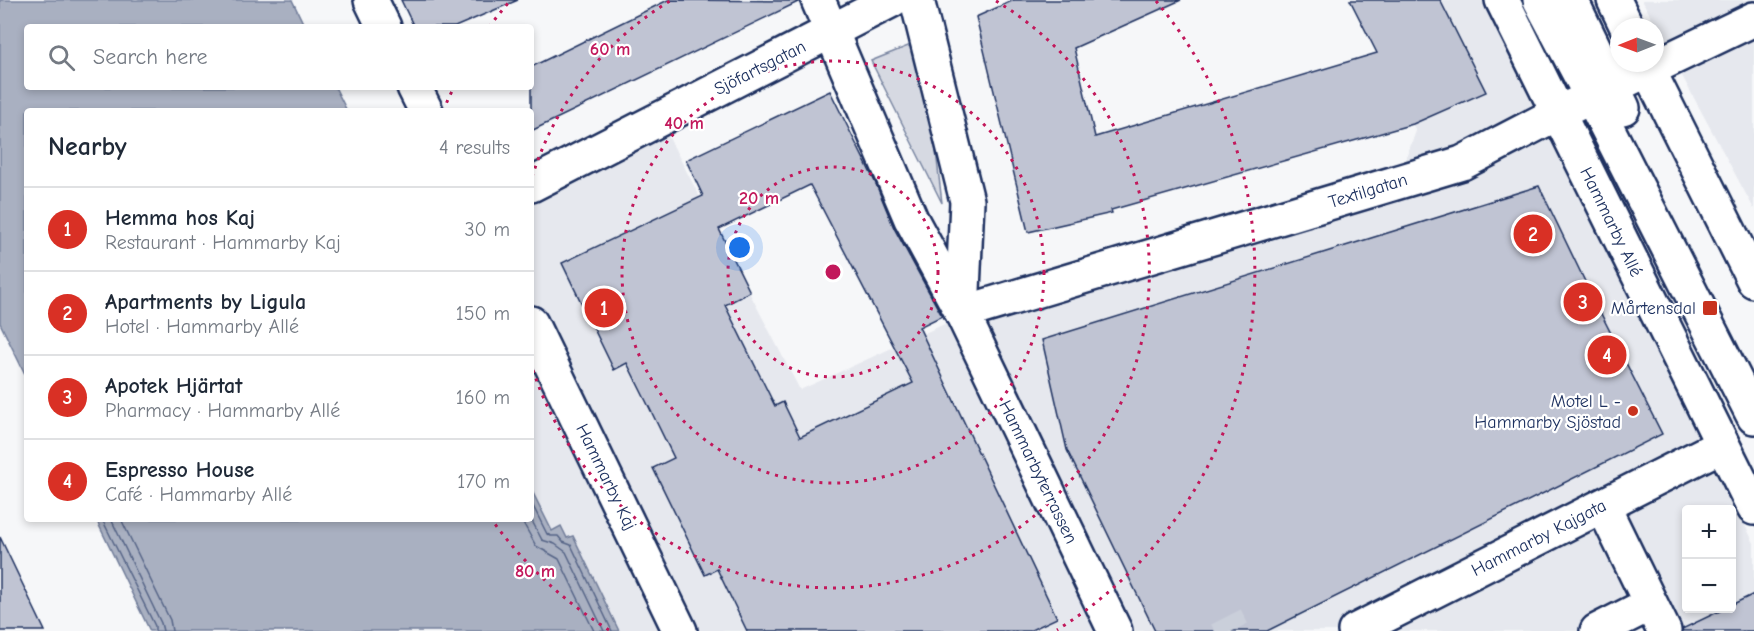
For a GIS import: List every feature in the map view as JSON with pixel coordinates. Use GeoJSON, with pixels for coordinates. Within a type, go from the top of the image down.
{"type":"FeatureCollection","features":[{"type":"Feature","properties":{"kind":"street"},"geometry":{"type":"LineString","coordinates":[[371,0],[383,24]]}},
{"type":"Feature","properties":{"kind":"street","name":"Hammarbyterrassen"},"geometry":{"type":"LineString","coordinates":[[818,0],[911,219],[962,313],[1115,631]]}},
{"type":"Feature","properties":{"kind":"street","name":"Sjöfartsgatan"},"geometry":{"type":"LineString","coordinates":[[534,183],[892,0]]}},
{"type":"Feature","properties":{"kind":"street","name":"Hammarbyterrassen"},"geometry":{"type":"LineString","coordinates":[[917,0],[967,201],[962,313]]}},
{"type":"Feature","properties":{"kind":"street","name":"Hammarby Allé"},"geometry":{"type":"LineString","coordinates":[[1502,0],[1754,508]]}},
{"type":"Feature","properties":{"kind":"street"},"geometry":{"type":"LineString","coordinates":[[1540,0],[1603,93],[1754,369]]}},
{"type":"Feature","properties":{"kind":"street"},"geometry":{"type":"LineString","coordinates":[[1571,0],[1603,93],[1754,417]]}},
{"type":"Feature","properties":{"kind":"street"},"geometry":{"type":"LineString","coordinates":[[1614,0],[1623,18]]}},
{"type":"Feature","properties":{"kind":"street","name":"Textilgatan"},"geometry":{"type":"LineString","coordinates":[[1664,59],[1754,19]]}},
{"type":"Feature","properties":{"kind":"street","name":"Textilgatan"},"geometry":{"type":"LineString","coordinates":[[962,313],[1462,162],[1558,113],[1603,93],[1639,72]]}},
{"type":"Feature","properties":{"kind":"street"},"geometry":{"type":"LineString","coordinates":[[1650,72],[1754,281]]}},
{"type":"Feature","properties":{"kind":"street"},"geometry":{"type":"LineString","coordinates":[[416,90],[424,108]]}},
{"type":"Feature","properties":{"kind":"street","name":"Hammarby Kaj"},"geometry":{"type":"LineString","coordinates":[[534,329],[680,631]]}},
{"type":"Feature","properties":{"kind":"street","name":"Hammarby Kajgata"},"geometry":{"type":"LineString","coordinates":[[1355,631],[1722,445]]}},
{"type":"Feature","properties":{"kind":"street"},"geometry":{"type":"LineString","coordinates":[[1597,631],[1657,617],[1603,506]]}},
{"type":"Feature","properties":{"kind":"shaded area"},"geometry":{"type":"Polygon","coordinates":[[[1350,0],[1482,0],[1735,505],[1682,505],[1682,613],[1736,613],[1736,507],[1754,543],[1754,631],[619,631],[573,536],[567,538],[552,531],[534,495],[534,193],[664,128],[800,390],[962,316],[1396,185],[1416,131],[1350,0]]]}},
{"type":"Feature","properties":{"kind":"shaded area"},"geometry":{"type":"Polygon","coordinates":[[[1642,0],[1754,0],[1754,209],[1664,42],[1664,18],[1651,18],[1642,0]]]}},
{"type":"Feature","properties":{"kind":"shaded area"},"geometry":{"type":"Polygon","coordinates":[[[923,40],[942,203],[871,61],[923,40]]]}},
{"type":"Feature","properties":{"kind":"water"},"geometry":{"type":"Polygon","coordinates":[[[0,0],[292,0],[304,24],[24,24],[24,90],[336,90],[346,108],[24,108],[24,372],[0,323],[0,0]]]}},
{"type":"Feature","properties":{"kind":"water"},"geometry":{"type":"Polygon","coordinates":[[[534,495],[552,531],[561,526],[567,538],[573,536],[619,631],[150,631],[97,522],[534,522],[534,495]]]}},
{"type":"Feature","properties":{"kind":"building"},"geometry":{"type":"Polygon","coordinates":[[[401,0],[518,0],[462,24],[413,24],[401,0]]]}},
{"type":"Feature","properties":{"kind":"building"},"geometry":{"type":"Polygon","coordinates":[[[668,0],[800,1],[534,130],[531,90],[534,90],[534,66],[668,0]]]}},
{"type":"Feature","properties":{"kind":"building"},"geometry":{"type":"Polygon","coordinates":[[[1014,0],[1181,0],[1074,48],[1095,137],[1377,53],[1350,0],[1440,0],[1486,92],[1413,124],[1111,210],[1112,213],[1028,232],[976,17],[1014,0]]]}},
{"type":"Feature","properties":{"kind":"building"},"geometry":{"type":"Polygon","coordinates":[[[830,91],[876,184],[894,228],[942,316],[919,327],[1057,618],[1029,631],[747,631],[717,569],[705,575],[653,468],[674,458],[627,363],[614,370],[562,263],[703,196],[686,160],[830,91]],[[810,185],[719,229],[750,292],[725,305],[775,406],[783,402],[800,437],[913,383],[810,185]]]}},
{"type":"Feature","properties":{"kind":"building"},"geometry":{"type":"Polygon","coordinates":[[[1539,186],[1662,434],[1267,631],[1155,631],[1067,450],[1042,340],[1539,186]]]}},
{"type":"Feature","properties":{"kind":"building"},"geometry":{"type":"Polygon","coordinates":[[[0,537],[45,631],[0,631],[0,537]]]}},
{"type":"Feature","properties":{"kind":"building"},"geometry":{"type":"Polygon","coordinates":[[[1754,594],[1754,631],[1683,631],[1682,629],[1716,613],[1736,613],[1736,603],[1754,594]]]}},
{"type":"Feature","properties":{"kind":"tunnel"},"geometry":{"type":"LineString","coordinates":[[1226,617],[1233,631]]}},
{"type":"Feature","properties":{"kind":"place","name":"Apartments by Ligula"},"geometry":{"type":"Point","coordinates":[1533,234]}},
{"type":"Feature","properties":{"kind":"place","name":"Apotek Hjärtat"},"geometry":{"type":"Point","coordinates":[1583,302]}},
{"type":"Feature","properties":{"kind":"place","name":"Hemma hos Kaj"},"geometry":{"type":"Point","coordinates":[604,308]}},
{"type":"Feature","properties":{"kind":"place","name":"Mårtensdal"},"geometry":{"type":"Point","coordinates":[1710,308]}},
{"type":"Feature","properties":{"kind":"place","name":"Espresso House"},"geometry":{"type":"Point","coordinates":[1607,355]}},
{"type":"Feature","properties":{"kind":"place","name":"Motel L - Hammarby Sjöstad"},"geometry":{"type":"Point","coordinates":[1633,411]}}]}
